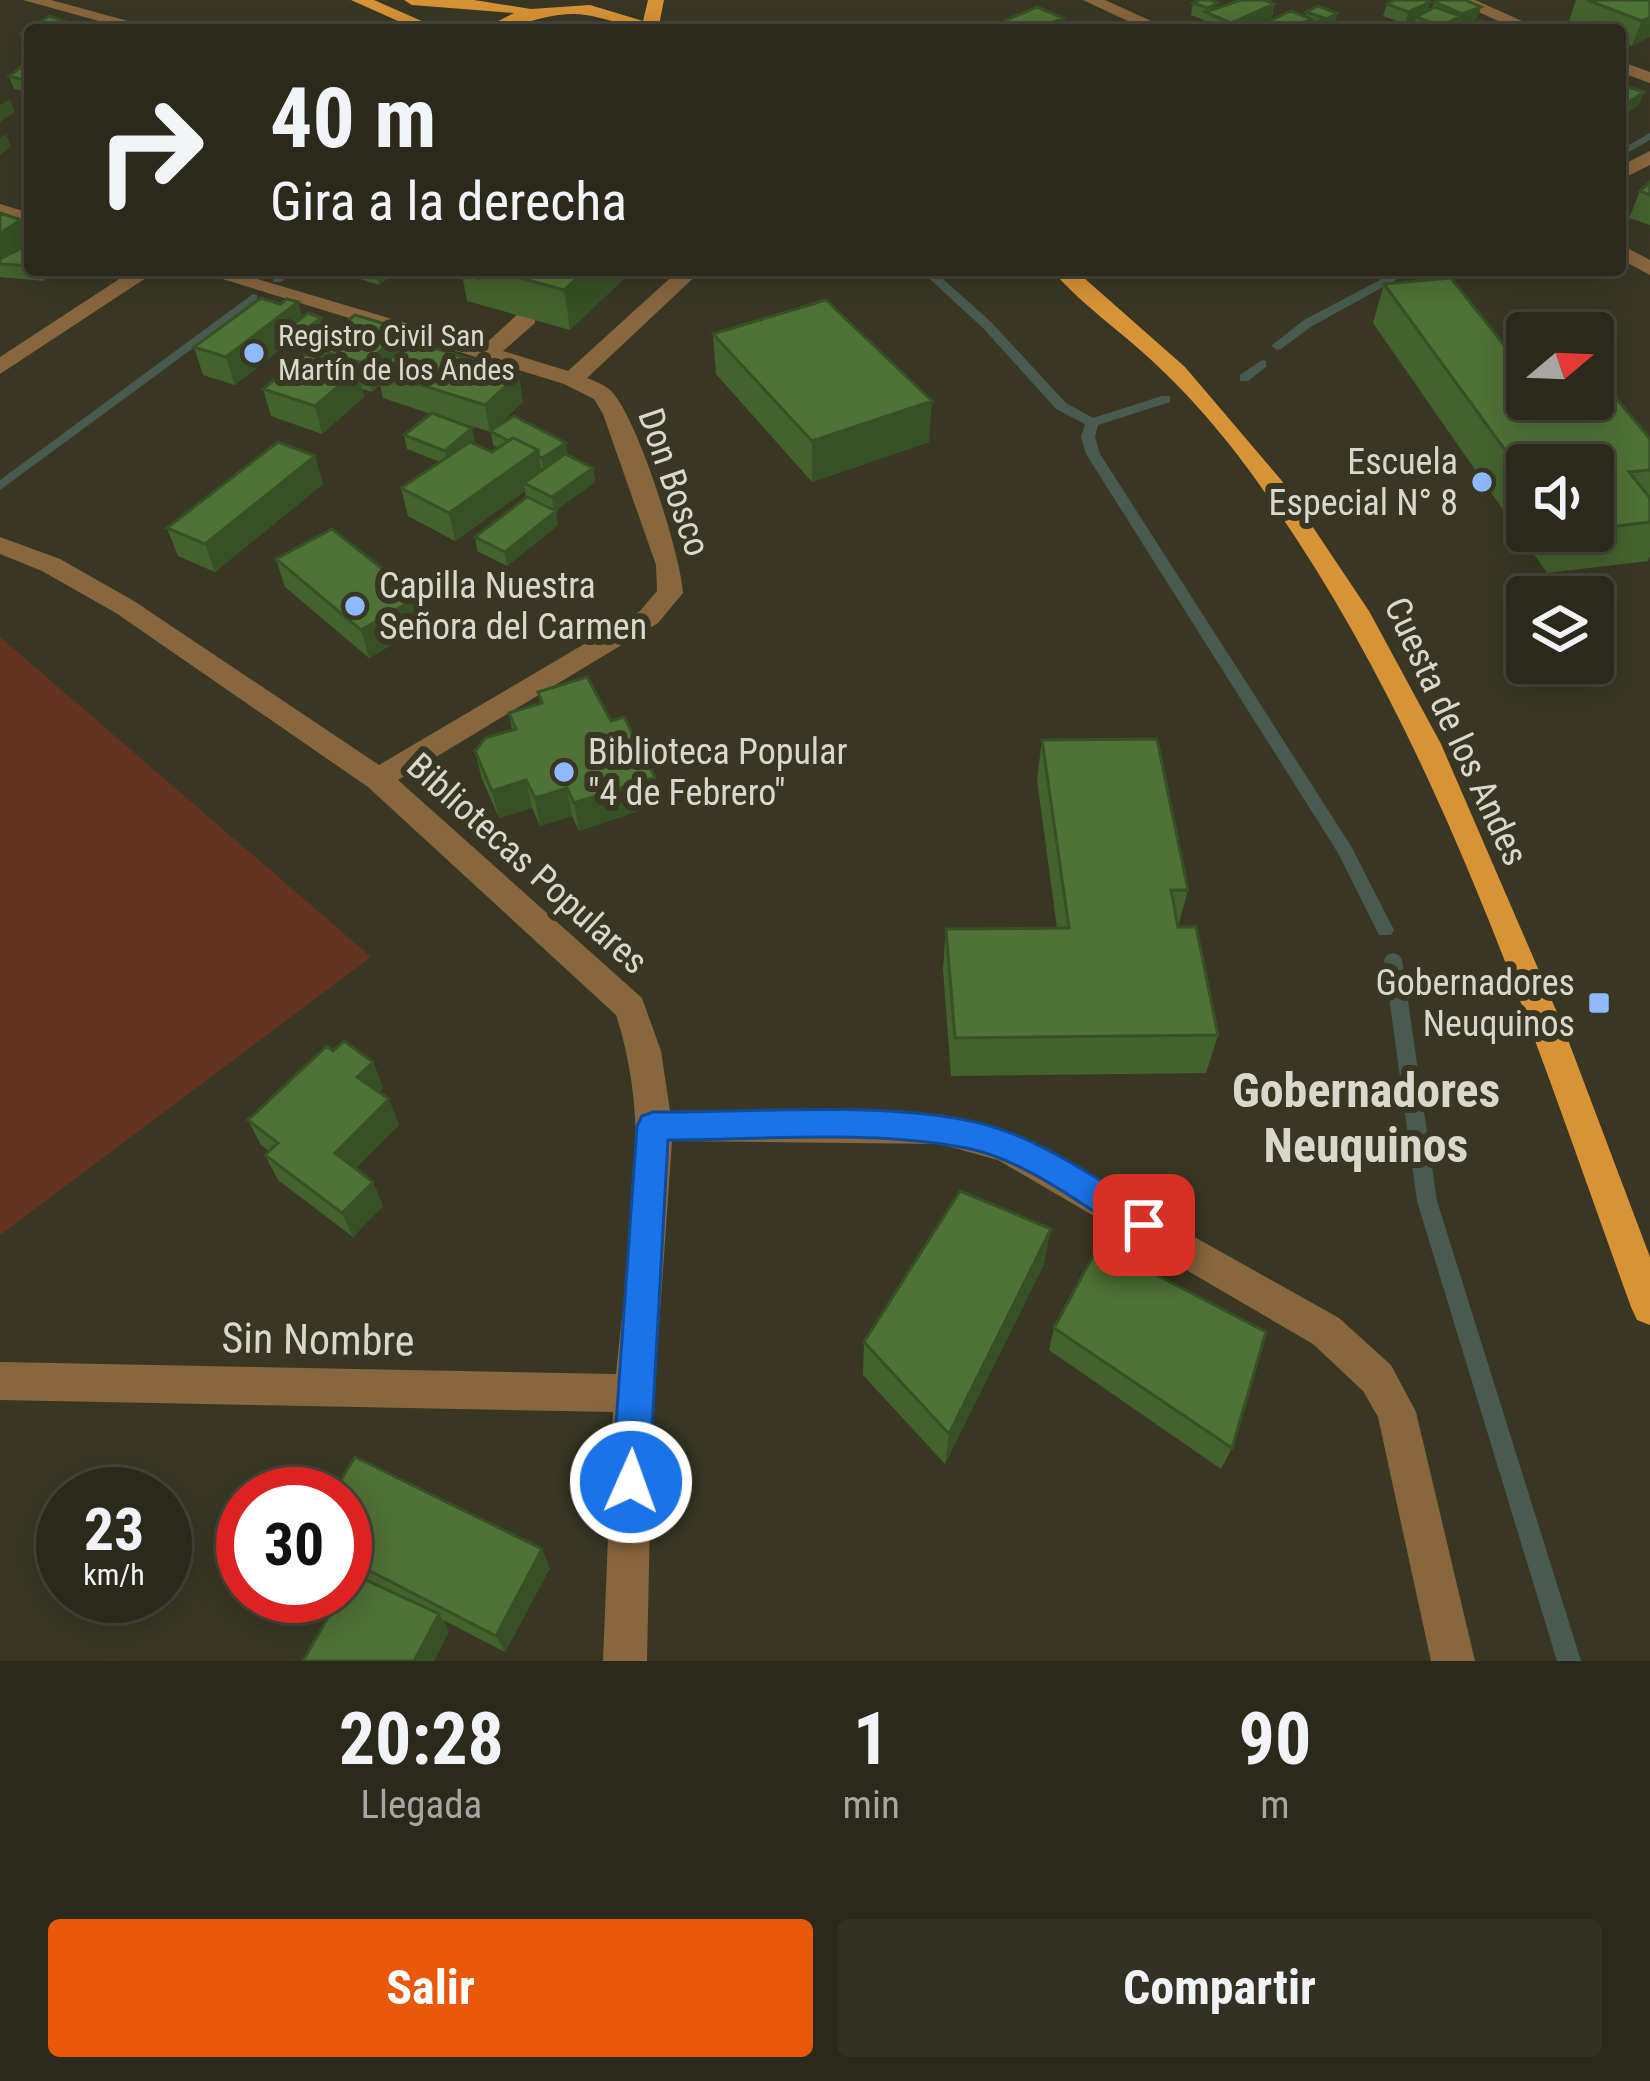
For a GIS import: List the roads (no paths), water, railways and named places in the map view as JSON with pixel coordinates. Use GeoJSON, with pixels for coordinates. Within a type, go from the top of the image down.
{"type":"FeatureCollection","features":[{"type":"Feature","properties":{"kind":"main road"},"geometry":{"type":"LineString","coordinates":[[358,0],[418,24]]}},
{"type":"Feature","properties":{"kind":"main road"},"geometry":{"type":"LineString","coordinates":[[412,0],[617,15],[635,24]]}},
{"type":"Feature","properties":{"kind":"main road"},"geometry":{"type":"LineString","coordinates":[[510,24],[597,0]]}},
{"type":"Feature","properties":{"kind":"main road","name":"Cuesta de los Andes"},"geometry":{"type":"LineString","coordinates":[[1071,276],[1156,348],[1226,422],[1303,521],[1365,622],[1468,838],[1650,1307]]}},
{"type":"Feature","properties":{"kind":"street"},"geometry":{"type":"LineString","coordinates":[[31,0],[128,24]]}},
{"type":"Feature","properties":{"kind":"street"},"geometry":{"type":"LineString","coordinates":[[1091,0],[1148,24]]}},
{"type":"Feature","properties":{"kind":"street"},"geometry":{"type":"LineString","coordinates":[[1460,0],[1518,24]]}},
{"type":"Feature","properties":{"kind":"street"},"geometry":{"type":"LineString","coordinates":[[0,367],[138,276]]}},
{"type":"Feature","properties":{"kind":"street","name":"Don Bosco"},"geometry":{"type":"LineString","coordinates":[[224,276],[572,379],[602,394],[615,414],[669,566],[670,593],[649,617],[378,779]]}},
{"type":"Feature","properties":{"kind":"street"},"geometry":{"type":"LineString","coordinates":[[572,379],[684,276]]}},
{"type":"Feature","properties":{"kind":"street"},"geometry":{"type":"LineString","coordinates":[[486,355],[526,318]]}},
{"type":"Feature","properties":{"kind":"street","name":"Bibliotecas Populares"},"geometry":{"type":"LineString","coordinates":[[0,544],[51,565],[125,607],[378,779],[630,1008],[641,1034],[653,1126],[634,1393],[625,1661]]}},
{"type":"Feature","properties":{"kind":"street"},"geometry":{"type":"LineString","coordinates":[[653,1126],[904,1127],[976,1136],[1037,1162],[1326,1331],[1377,1378],[1396,1412],[1453,1661]]}},
{"type":"Feature","properties":{"kind":"street","name":"Sin Nombre"},"geometry":{"type":"LineString","coordinates":[[0,1381],[634,1393]]}},
{"type":"Feature","properties":{"kind":"waterway"},"geometry":{"type":"LineString","coordinates":[[1626,150],[1650,136]]}},
{"type":"Feature","properties":{"kind":"waterway"},"geometry":{"type":"LineString","coordinates":[[277,280],[282,276]]}},
{"type":"Feature","properties":{"kind":"waterway"},"geometry":{"type":"LineString","coordinates":[[933,276],[987,325],[1061,406],[1092,423]]}},
{"type":"Feature","properties":{"kind":"waterway"},"geometry":{"type":"LineString","coordinates":[[1277,346],[1308,323],[1397,276]]}},
{"type":"Feature","properties":{"kind":"waterway"},"geometry":{"type":"LineString","coordinates":[[0,486],[253,298]]}},
{"type":"Feature","properties":{"kind":"waterway"},"geometry":{"type":"LineString","coordinates":[[1244,378],[1262,364]]}},
{"type":"Feature","properties":{"kind":"waterway"},"geometry":{"type":"LineString","coordinates":[[1092,423],[1166,399]]}},
{"type":"Feature","properties":{"kind":"waterway"},"geometry":{"type":"LineString","coordinates":[[1092,423],[1088,437],[1093,454],[1345,850],[1385,930]]}},
{"type":"Feature","properties":{"kind":"waterway"},"geometry":{"type":"LineString","coordinates":[[1393,960],[1427,1201],[1569,1661]]}},
{"type":"Feature","properties":{"kind":"place","name":"Registro Civil San Martín de los Andes"},"geometry":{"type":"Point","coordinates":[254,353]}},
{"type":"Feature","properties":{"kind":"place","name":"Escuela Especial N° 8"},"geometry":{"type":"Point","coordinates":[1482,482]}},
{"type":"Feature","properties":{"kind":"place","name":"Capilla Nuestra Señora del Carmen"},"geometry":{"type":"Point","coordinates":[355,606]}},
{"type":"Feature","properties":{"kind":"place","name":"Biblioteca Popular \"4 de Febrero\""},"geometry":{"type":"Point","coordinates":[564,772]}},
{"type":"Feature","properties":{"kind":"place","name":"Gobernadores Neuquinos"},"geometry":{"type":"Point","coordinates":[1599,1003]}},
{"type":"Feature","properties":{"kind":"district","name":"Gobernadores Neuquinos"},"geometry":{"type":"Point","coordinates":[1366,1118]}}]}
